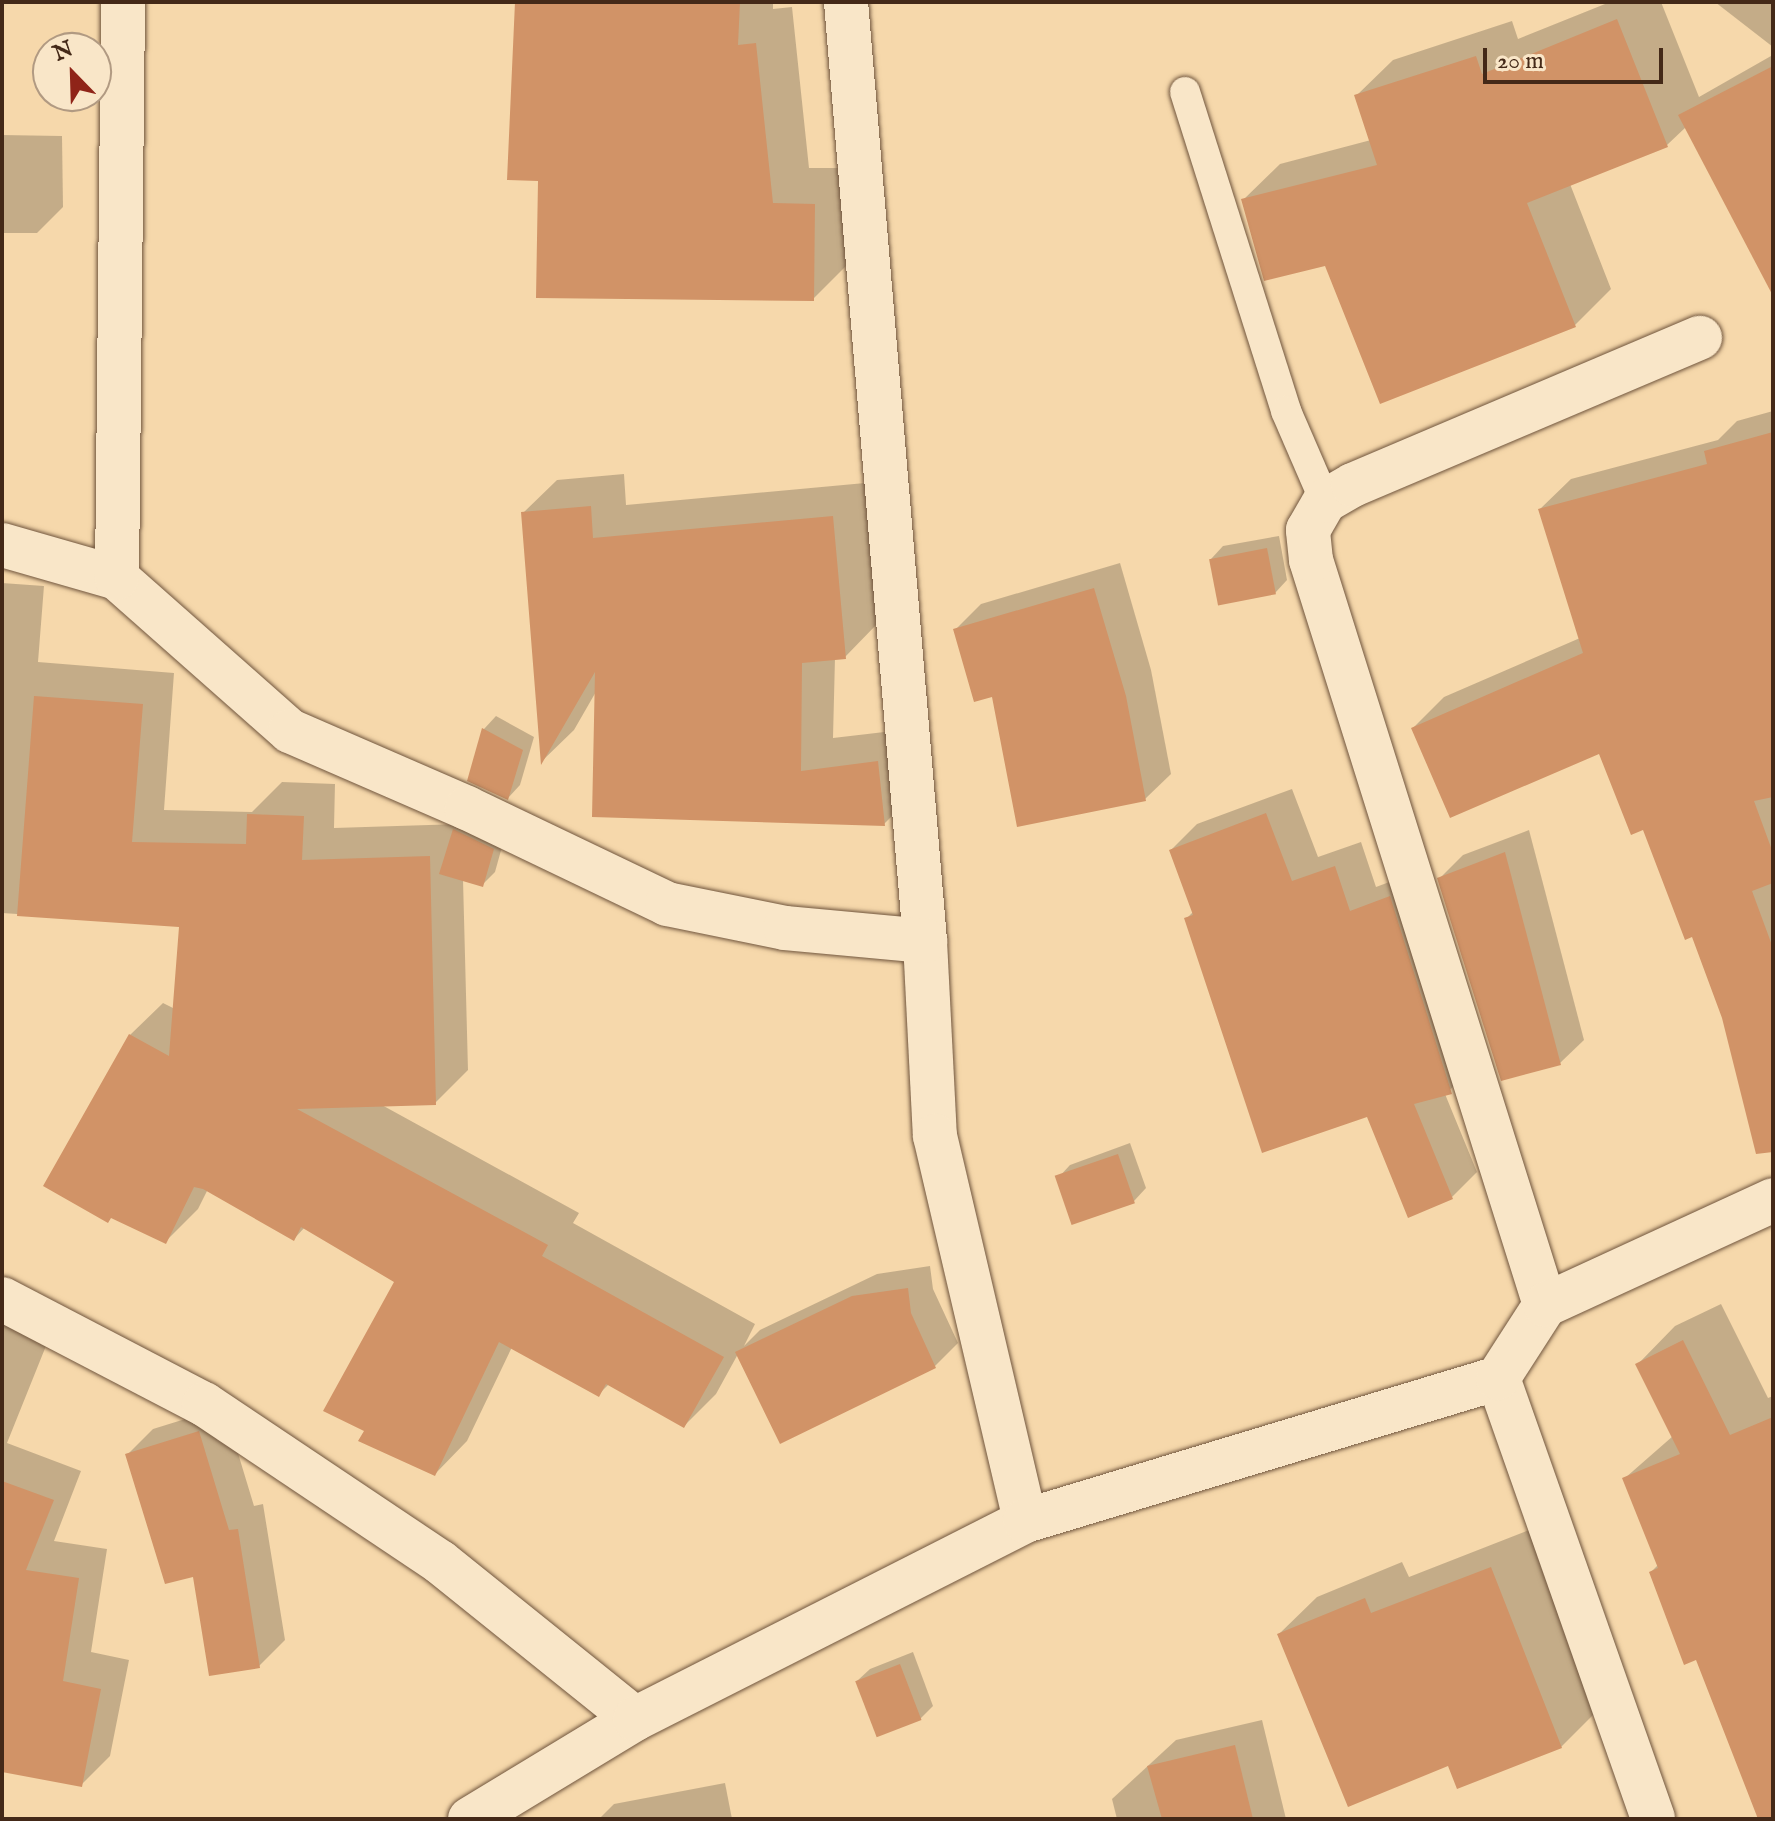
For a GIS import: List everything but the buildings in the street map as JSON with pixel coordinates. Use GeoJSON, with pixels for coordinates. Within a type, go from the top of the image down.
{"type":"FeatureCollection","features":[{"type":"Feature","properties":{"kind":"street"},"geometry":{"type":"LineString","coordinates":[[117,578],[123,2]]}},
{"type":"Feature","properties":{"kind":"street"},"geometry":{"type":"LineString","coordinates":[[846,2],[925,941],[935,1136],[1025,1521]]}},
{"type":"Feature","properties":{"kind":"street"},"geometry":{"type":"LineString","coordinates":[[1545,1305],[1311,560],[1308,530],[1325,501],[1700,338]]}},
{"type":"Feature","properties":{"kind":"street"},"geometry":{"type":"LineString","coordinates":[[2,545],[117,578],[290,731],[467,808],[667,904],[785,928],[925,941]]}},
{"type":"Feature","properties":{"kind":"street"},"geometry":{"type":"LineString","coordinates":[[470,1819],[635,1719],[1025,1521],[1498,1378],[1545,1305],[1773,1200]]}},
{"type":"Feature","properties":{"kind":"street"},"geometry":{"type":"LineString","coordinates":[[2,1299],[204,1404],[440,1562],[635,1719]]}},
{"type":"Feature","properties":{"kind":"street"},"geometry":{"type":"LineString","coordinates":[[1498,1378],[1653,1819]]}},
{"type":"Feature","properties":{"kind":"lane"},"geometry":{"type":"LineString","coordinates":[[1185,92],[1286,411],[1325,501]]}}]}
